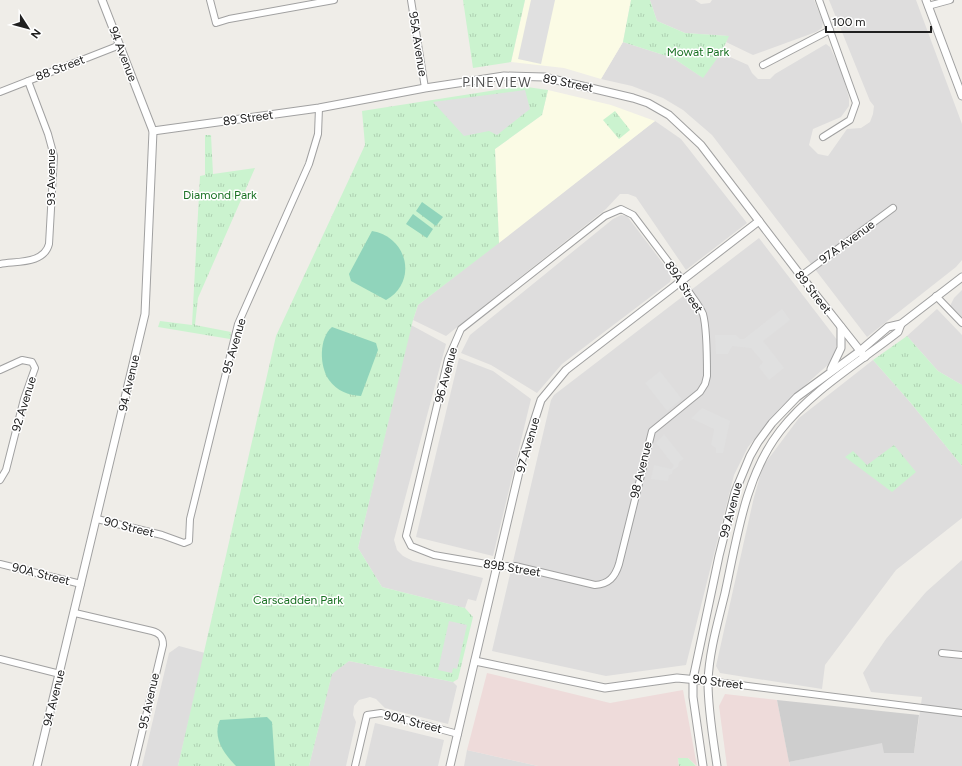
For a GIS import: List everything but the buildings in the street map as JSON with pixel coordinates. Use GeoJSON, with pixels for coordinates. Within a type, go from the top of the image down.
{"type":"FeatureCollection","features":[{"type":"Feature","properties":{"kind":"street","name":"94 Avenue"},"geometry":{"type":"LineString","coordinates":[[37,766],[82,584],[144,318],[153,131],[102,0]]}},
{"type":"Feature","properties":{"kind":"street"},"geometry":{"type":"LineString","coordinates":[[210,0],[216,23],[229,19],[334,0]]}},
{"type":"Feature","properties":{"kind":"street","name":"95A Avenue"},"geometry":{"type":"LineString","coordinates":[[411,0],[426,88]]}},
{"type":"Feature","properties":{"kind":"street"},"geometry":{"type":"LineString","coordinates":[[819,0],[856,103],[850,120],[823,137]]}},
{"type":"Feature","properties":{"kind":"street"},"geometry":{"type":"LineString","coordinates":[[950,0],[927,3],[962,96]]}},
{"type":"Feature","properties":{"kind":"street"},"geometry":{"type":"LineString","coordinates":[[763,65],[830,30]]}},
{"type":"Feature","properties":{"kind":"street","name":"88 Street"},"geometry":{"type":"LineString","coordinates":[[0,92],[120,45]]}},
{"type":"Feature","properties":{"kind":"street","name":"89 Street"},"geometry":{"type":"LineString","coordinates":[[153,131],[319,108],[426,88],[504,76],[535,76],[596,88],[648,103],[675,120],[696,138],[801,276],[866,357]]}},
{"type":"Feature","properties":{"kind":"street","name":"93 Avenue"},"geometry":{"type":"LineString","coordinates":[[0,264],[36,259],[46,253],[49,244],[54,156],[48,134],[28,81]]}},
{"type":"Feature","properties":{"kind":"street","name":"95 Avenue"},"geometry":{"type":"LineString","coordinates":[[162,535],[184,543],[190,540],[190,519],[238,324],[309,164],[318,134],[319,108]]}},
{"type":"Feature","properties":{"kind":"street","name":"97A Avenue"},"geometry":{"type":"LineString","coordinates":[[801,276],[893,208]]}},
{"type":"Feature","properties":{"kind":"street","name":"89A Street"},"geometry":{"type":"LineString","coordinates":[[621,209],[633,215],[682,280],[701,310],[704,319],[707,371],[705,384]]}},
{"type":"Feature","properties":{"kind":"street","name":"96 Avenue"},"geometry":{"type":"LineString","coordinates":[[411,546],[406,536],[448,359],[461,328],[605,216],[621,209]]}},
{"type":"Feature","properties":{"kind":"street","name":"97 Avenue"},"geometry":{"type":"LineString","coordinates":[[450,766],[498,566],[522,458],[541,400],[566,370],[759,221]]}},
{"type":"Feature","properties":{"kind":"street","name":"99 Avenue"},"geometry":{"type":"LineString","coordinates":[[703,766],[693,697],[693,679],[719,556],[735,492],[750,456],[772,423],[784,410],[829,373],[860,351],[888,327],[901,324],[962,277]]}},
{"type":"Feature","properties":{"kind":"street"},"geometry":{"type":"LineString","coordinates":[[936,296],[962,323]]}},
{"type":"Feature","properties":{"kind":"street","name":"99 Avenue"},"geometry":{"type":"LineString","coordinates":[[717,766],[709,717],[708,681],[714,640],[738,533],[748,496],[761,460],[780,431],[802,407],[816,394],[898,332],[901,324]]}},
{"type":"Feature","properties":{"kind":"street"},"geometry":{"type":"LineString","coordinates":[[829,373],[841,348],[841,327]]}},
{"type":"Feature","properties":{"kind":"street","name":"92 Avenue"},"geometry":{"type":"LineString","coordinates":[[0,370],[22,360],[32,362],[35,368],[24,399],[6,470],[0,480]]}},
{"type":"Feature","properties":{"kind":"street","name":"98 Avenue"},"geometry":{"type":"LineString","coordinates":[[612,579],[619,564],[652,431],[700,392],[705,384]]}},
{"type":"Feature","properties":{"kind":"street","name":"90 Street"},"geometry":{"type":"LineString","coordinates":[[97,520],[162,535]]}},
{"type":"Feature","properties":{"kind":"street","name":"89B Street"},"geometry":{"type":"LineString","coordinates":[[411,546],[434,555],[498,566],[515,566],[594,585],[604,584],[612,579]]}},
{"type":"Feature","properties":{"kind":"street","name":"90A Street"},"geometry":{"type":"LineString","coordinates":[[0,564],[82,584]]}},
{"type":"Feature","properties":{"kind":"street","name":"95 Avenue"},"geometry":{"type":"LineString","coordinates":[[75,613],[152,631],[161,636],[162,645],[134,766]]}},
{"type":"Feature","properties":{"kind":"street"},"geometry":{"type":"LineString","coordinates":[[942,653],[962,655]]}},
{"type":"Feature","properties":{"kind":"street"},"geometry":{"type":"LineString","coordinates":[[0,659],[60,674]]}},
{"type":"Feature","properties":{"kind":"street","name":"90 Street"},"geometry":{"type":"LineString","coordinates":[[475,661],[605,688],[677,678],[693,679],[962,713]]}},
{"type":"Feature","properties":{"kind":"street","name":"90A Street"},"geometry":{"type":"LineString","coordinates":[[355,766],[367,715],[381,713],[458,734]]}},
{"type":"Feature","properties":{"kind":"shaded area"},"geometry":{"type":"Polygon","coordinates":[[[525,0],[631,0],[623,42],[601,79],[564,68],[511,62],[525,0]]]}},
{"type":"Feature","properties":{"kind":"shaded area"},"geometry":{"type":"Polygon","coordinates":[[[531,0],[555,0],[541,64],[518,59],[531,0]]]}},
{"type":"Feature","properties":{"kind":"shaded area"},"geometry":{"type":"Polygon","coordinates":[[[650,0],[695,0],[701,4],[710,3],[712,0],[814,0],[823,22],[822,28],[816,32],[753,55],[726,42],[728,36],[685,33],[657,21],[650,0]]]}},
{"type":"Feature","properties":{"kind":"shaded area"},"geometry":{"type":"Polygon","coordinates":[[[829,0],[916,0],[962,124],[962,260],[956,267],[867,337],[712,135],[683,110],[663,98],[632,86],[601,79],[623,42],[673,58],[702,77],[721,53],[748,65],[752,73],[758,79],[770,79],[775,74],[826,44],[830,47],[842,73],[849,98],[849,106],[841,117],[813,129],[809,145],[818,154],[828,156],[847,129],[861,128],[870,122],[874,106],[870,101],[829,0]]]}},
{"type":"Feature","properties":{"kind":"shaded area"},"geometry":{"type":"Polygon","coordinates":[[[525,90],[530,109],[497,135],[489,131],[464,136],[433,102],[525,90]]]}},
{"type":"Feature","properties":{"kind":"shaded area"},"geometry":{"type":"Polygon","coordinates":[[[548,90],[611,105],[655,121],[499,243],[495,149],[542,115],[548,90]]]}},
{"type":"Feature","properties":{"kind":"shaded area"},"geometry":{"type":"Polygon","coordinates":[[[655,121],[681,139],[747,223],[686,270],[636,197],[628,194],[620,194],[606,209],[446,336],[413,320],[418,305],[655,121]]]}},
{"type":"Feature","properties":{"kind":"shaded area"},"geometry":{"type":"Polygon","coordinates":[[[621,215],[627,216],[668,270],[671,278],[670,282],[562,364],[537,393],[491,365],[461,353],[470,335],[613,219],[621,215]]]}},
{"type":"Feature","properties":{"kind":"shaded area"},"geometry":{"type":"Polygon","coordinates":[[[759,238],[838,341],[832,361],[780,408],[748,447],[734,475],[686,665],[606,676],[492,651],[551,400],[554,395],[759,238]]]}},
{"type":"Feature","properties":{"kind":"shaded area"},"geometry":{"type":"Polygon","coordinates":[[[962,290],[962,317],[950,306],[954,298],[962,290]]]}},
{"type":"Feature","properties":{"kind":"shaded area"},"geometry":{"type":"Polygon","coordinates":[[[782,309],[790,320],[763,341],[784,368],[769,380],[759,367],[763,362],[751,348],[732,346],[728,354],[716,354],[715,335],[736,335],[740,339],[744,339],[782,309]]]}},
{"type":"Feature","properties":{"kind":"shaded area"},"geometry":{"type":"Polygon","coordinates":[[[937,309],[962,335],[962,385],[938,371],[907,336],[937,309]]]}},
{"type":"Feature","properties":{"kind":"shaded area"},"geometry":{"type":"Polygon","coordinates":[[[411,325],[446,344],[394,540],[397,550],[403,556],[413,561],[483,578],[476,601],[468,599],[465,608],[382,587],[358,548],[411,325]]]}},
{"type":"Feature","properties":{"kind":"shaded area"},"geometry":{"type":"Polygon","coordinates":[[[459,358],[493,371],[531,399],[493,556],[416,537],[459,358]]]}},
{"type":"Feature","properties":{"kind":"shaded area"},"geometry":{"type":"Polygon","coordinates":[[[873,360],[910,402],[962,466],[962,518],[896,570],[825,665],[822,689],[720,673],[716,666],[754,497],[763,466],[799,418],[873,360]]]}},
{"type":"Feature","properties":{"kind":"shaded area"},"geometry":{"type":"Polygon","coordinates":[[[660,371],[682,399],[667,411],[645,383],[660,371]]]}},
{"type":"Feature","properties":{"kind":"shaded area"},"geometry":{"type":"Polygon","coordinates":[[[702,408],[730,421],[723,453],[716,453],[716,448],[711,445],[714,429],[691,418],[702,408]]]}},
{"type":"Feature","properties":{"kind":"shaded area"},"geometry":{"type":"Polygon","coordinates":[[[664,434],[684,459],[679,462],[678,467],[673,470],[672,474],[669,475],[668,481],[651,479],[654,465],[671,469],[674,466],[656,443],[664,434]]]}},
{"type":"Feature","properties":{"kind":"shaded area"},"geometry":{"type":"Polygon","coordinates":[[[962,560],[962,766],[790,766],[789,762],[882,742],[914,753],[922,697],[871,692],[863,673],[886,639],[926,592],[962,560]]]}},
{"type":"Feature","properties":{"kind":"shaded area"},"geometry":{"type":"Polygon","coordinates":[[[449,621],[467,625],[457,669],[453,668],[452,673],[438,670],[449,621]]]}},
{"type":"Feature","properties":{"kind":"shaded area"},"geometry":{"type":"Polygon","coordinates":[[[179,646],[205,653],[178,766],[142,766],[169,653],[179,646]]]}},
{"type":"Feature","properties":{"kind":"shaded area"},"geometry":{"type":"Polygon","coordinates":[[[349,661],[453,682],[457,686],[448,724],[385,708],[376,699],[370,697],[359,700],[354,706],[353,715],[356,722],[346,766],[309,766],[332,673],[349,661]]]}},
{"type":"Feature","properties":{"kind":"shaded area"},"geometry":{"type":"Polygon","coordinates":[[[487,673],[610,703],[683,690],[697,766],[688,758],[678,759],[679,766],[538,766],[467,750],[487,673]]]}},
{"type":"Feature","properties":{"kind":"shaded area"},"geometry":{"type":"Polygon","coordinates":[[[725,694],[777,700],[790,766],[727,766],[719,706],[725,694]]]}},
{"type":"Feature","properties":{"kind":"shaded area"},"geometry":{"type":"Polygon","coordinates":[[[777,700],[919,715],[914,753],[884,753],[882,743],[789,762],[777,700]]]}},
{"type":"Feature","properties":{"kind":"shaded area"},"geometry":{"type":"Polygon","coordinates":[[[375,723],[444,740],[438,766],[365,766],[375,723]]]}},
{"type":"Feature","properties":{"kind":"shaded area"},"geometry":{"type":"Polygon","coordinates":[[[467,750],[538,766],[464,766],[467,750]]]}},
{"type":"Feature","properties":{"kind":"green space"},"geometry":{"type":"Polygon","coordinates":[[[463,0],[525,0],[511,62],[473,68],[463,0]]]}},
{"type":"Feature","properties":{"kind":"green space","name":"Mowat Park"},"geometry":{"type":"Polygon","coordinates":[[[631,0],[650,0],[657,21],[685,33],[729,36],[721,53],[703,78],[673,58],[623,42],[631,0]]]}},
{"type":"Feature","properties":{"kind":"green space","name":"Carscadden Park"},"geometry":{"type":"Polygon","coordinates":[[[527,87],[548,90],[542,115],[495,149],[499,243],[418,305],[413,320],[358,548],[382,587],[465,608],[473,617],[458,679],[453,682],[349,661],[332,674],[309,766],[178,766],[276,336],[365,145],[362,111],[509,88],[527,87]]]}},
{"type":"Feature","properties":{"kind":"green space"},"geometry":{"type":"Polygon","coordinates":[[[615,111],[630,130],[619,139],[603,120],[615,111]]]}},
{"type":"Feature","properties":{"kind":"green space","name":"Diamond Park"},"geometry":{"type":"Polygon","coordinates":[[[205,135],[211,135],[213,174],[255,168],[198,298],[195,325],[231,332],[230,339],[158,327],[160,321],[192,325],[200,176],[205,175],[205,135]]]}},
{"type":"Feature","properties":{"kind":"green space"},"geometry":{"type":"Polygon","coordinates":[[[422,202],[443,217],[436,226],[416,211],[422,202]]]}},
{"type":"Feature","properties":{"kind":"green space"},"geometry":{"type":"Polygon","coordinates":[[[413,214],[433,229],[427,238],[406,224],[413,214]]]}},
{"type":"Feature","properties":{"kind":"green space"},"geometry":{"type":"Polygon","coordinates":[[[372,231],[384,235],[394,242],[401,251],[404,261],[405,272],[402,282],[396,292],[386,300],[351,281],[349,274],[372,231]]]}},
{"type":"Feature","properties":{"kind":"green space"},"geometry":{"type":"Polygon","coordinates":[[[332,327],[376,343],[378,350],[361,396],[352,395],[339,390],[329,380],[323,367],[323,345],[328,332],[332,327]]]}},
{"type":"Feature","properties":{"kind":"green space"},"geometry":{"type":"Polygon","coordinates":[[[907,336],[938,371],[962,385],[962,466],[910,402],[873,360],[907,336]]]}},
{"type":"Feature","properties":{"kind":"green space"},"geometry":{"type":"Polygon","coordinates":[[[894,445],[916,472],[892,492],[845,457],[853,451],[867,465],[894,445]]]}},
{"type":"Feature","properties":{"kind":"green space"},"geometry":{"type":"Polygon","coordinates":[[[267,717],[272,722],[275,766],[236,766],[220,745],[217,733],[220,720],[267,717]]]}},
{"type":"Feature","properties":{"kind":"green space"},"geometry":{"type":"Polygon","coordinates":[[[678,758],[688,758],[696,766],[679,766],[678,758]]]}},
{"type":"Feature","properties":{"kind":"district","name":"PINEVIEW"},"geometry":{"type":"Point","coordinates":[497,82]}}]}
